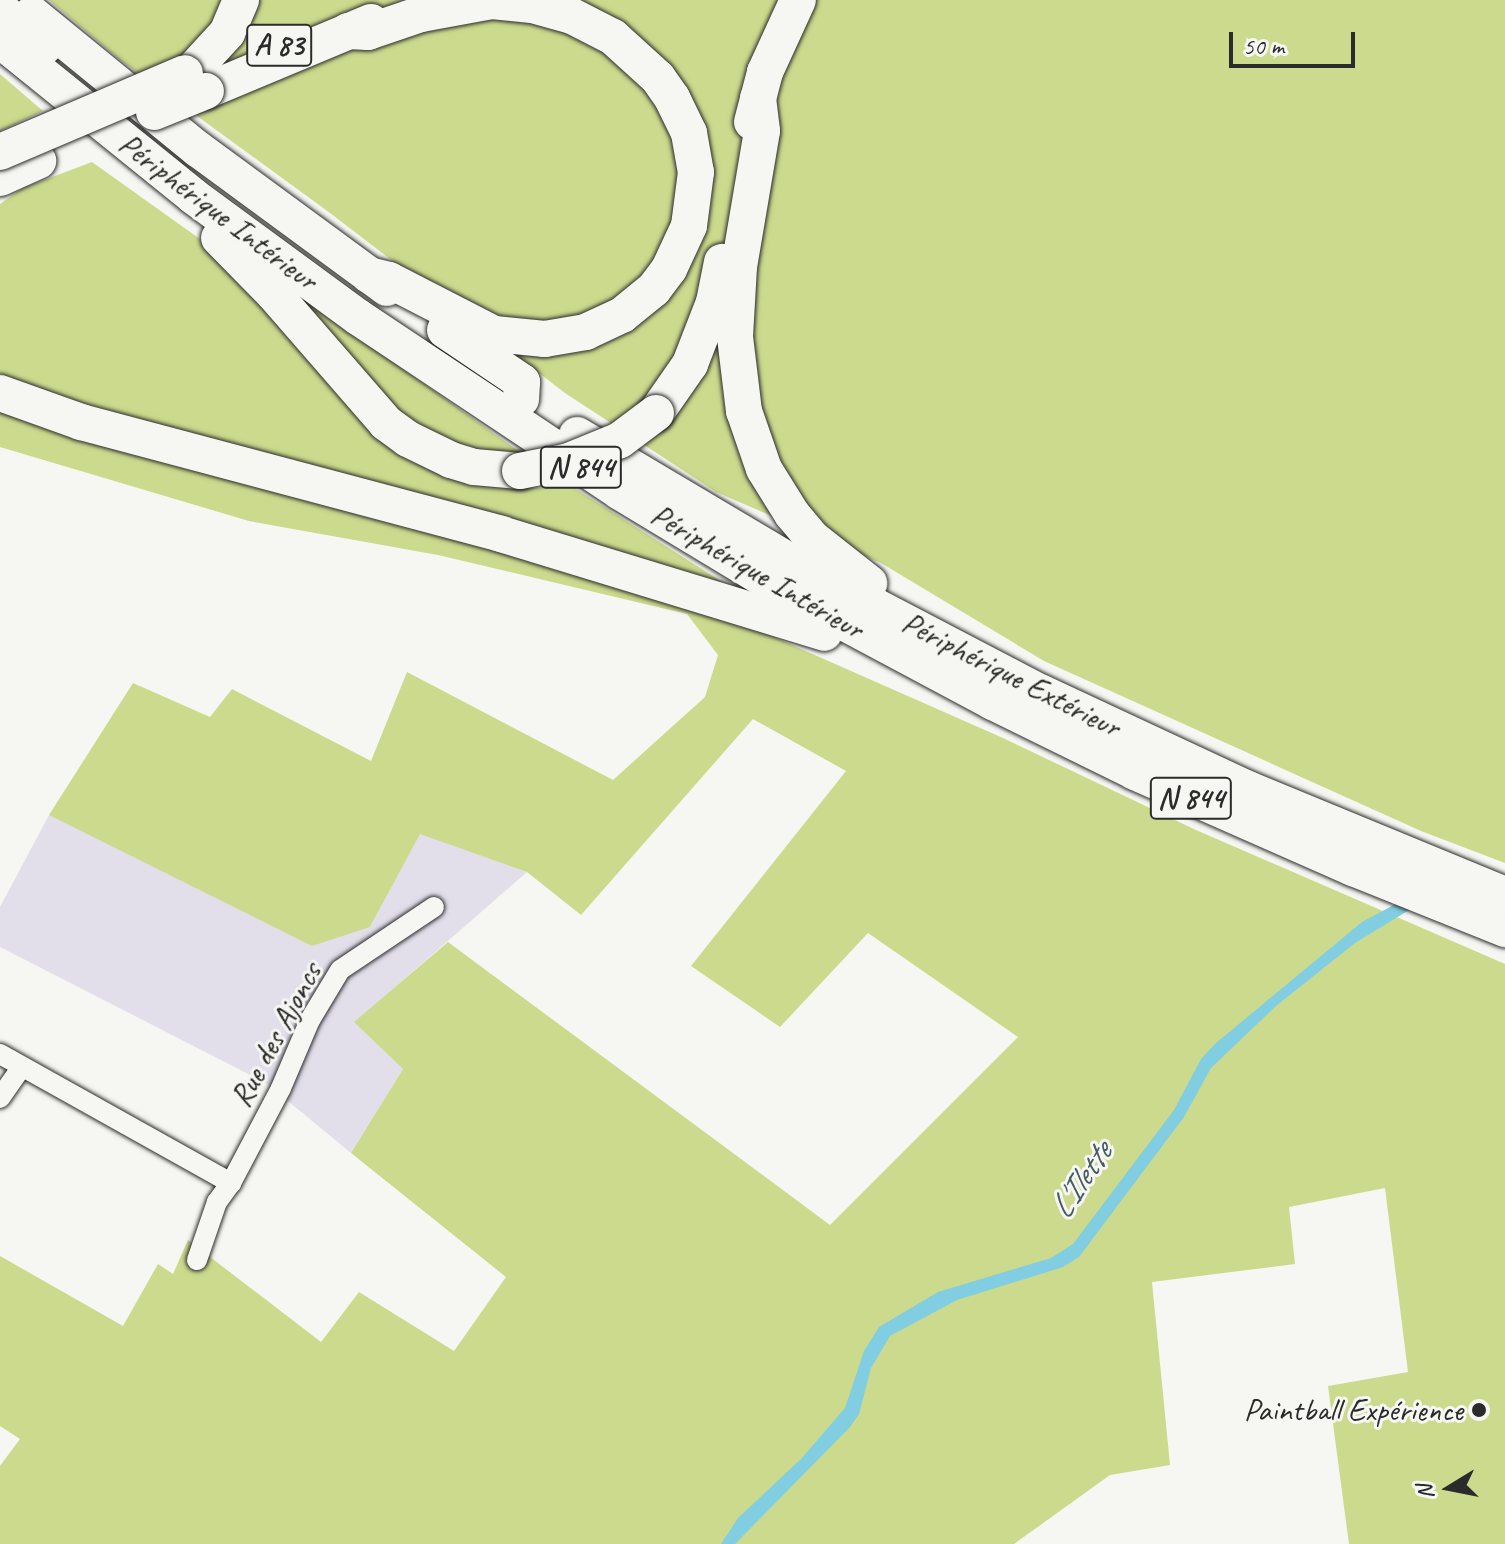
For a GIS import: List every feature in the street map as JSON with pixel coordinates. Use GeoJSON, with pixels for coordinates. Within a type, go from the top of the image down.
{"type":"FeatureCollection","features":[{"type":"Feature","properties":{"kind":"highway"},"geometry":{"type":"LineString","coordinates":[[16,0],[89,63],[199,150],[522,382],[521,399]]}},
{"type":"Feature","properties":{"kind":"highway"},"geometry":{"type":"LineString","coordinates":[[52,0],[83,45],[89,63]]}},
{"type":"Feature","properties":{"kind":"highway"},"geometry":{"type":"LineString","coordinates":[[0,178],[16,157],[194,79],[227,33],[241,0]]}},
{"type":"Feature","properties":{"kind":"highway","name":"A 83"},"geometry":{"type":"LineString","coordinates":[[194,79],[367,13],[423,0]]}},
{"type":"Feature","properties":{"kind":"highway"},"geometry":{"type":"LineString","coordinates":[[193,196],[208,227],[274,294],[386,423],[408,439],[451,460],[474,467],[520,471],[582,456],[620,440],[656,413],[690,364],[714,302],[737,178],[765,72],[798,0]]}},
{"type":"Feature","properties":{"kind":"highway"},"geometry":{"type":"LineString","coordinates":[[367,13],[368,32],[434,11],[492,1],[532,5],[572,16],[613,37],[658,78],[689,133],[696,172],[689,226],[669,269],[654,289],[622,315],[586,332],[545,339],[494,334],[389,280],[369,275]]}},
{"type":"Feature","properties":{"kind":"highway","name":"Périphérique Extérieur"},"geometry":{"type":"LineString","coordinates":[[0,9],[97,91],[268,223],[521,399],[789,561],[950,647],[1401,870],[1505,895]]}},
{"type":"Feature","properties":{"kind":"highway","name":"Périphérique Intérieur"},"geometry":{"type":"LineString","coordinates":[[0,40],[193,196],[358,317],[620,492],[774,585],[993,702],[1135,772],[1401,870],[1505,929]]}},
{"type":"Feature","properties":{"kind":"highway"},"geometry":{"type":"LineString","coordinates":[[758,98],[762,131],[739,267],[735,337],[740,386],[752,440],[775,490],[812,538],[876,588],[929,617],[950,647]]}},
{"type":"Feature","properties":{"kind":"highway"},"geometry":{"type":"LineString","coordinates":[[0,393],[94,425],[330,486],[745,606],[837,638],[960,702],[993,702]]}},
{"type":"Feature","properties":{"kind":"street","name":"Rue des Ajoncs"},"geometry":{"type":"LineString","coordinates":[[197,1260],[217,1202],[231,1183],[281,1088],[310,1020],[340,970],[434,907]]}},
{"type":"Feature","properties":{"kind":"street"},"geometry":{"type":"LineString","coordinates":[[0,1054],[231,1183]]}},
{"type":"Feature","properties":{"kind":"street"},"geometry":{"type":"LineString","coordinates":[[0,1098],[22,1067]]}},
{"type":"Feature","properties":{"kind":"shaded area"},"geometry":{"type":"Polygon","coordinates":[[[49,815],[370,927],[420,833],[527,872],[355,1022],[403,1069],[351,1153],[266,1083],[0,947],[0,907],[49,815]]]}},
{"type":"Feature","properties":{"kind":"green space"},"geometry":{"type":"Polygon","coordinates":[[[49,0],[1505,0],[1505,863],[1421,831],[1044,661],[881,563],[716,492],[565,393],[330,213],[119,59],[49,0]]]}},
{"type":"Feature","properties":{"kind":"green space"},"geometry":{"type":"Polygon","coordinates":[[[0,74],[43,111],[0,131],[0,74]]]}},
{"type":"Feature","properties":{"kind":"green space"},"geometry":{"type":"Polygon","coordinates":[[[92,162],[228,259],[456,479],[497,487],[544,488],[568,484],[738,592],[0,379],[0,204],[23,188],[92,162]]]}},
{"type":"Feature","properties":{"kind":"green space"},"geometry":{"type":"Polygon","coordinates":[[[284,284],[527,457],[483,458],[404,425],[284,284]]]}},
{"type":"Feature","properties":{"kind":"green space"},"geometry":{"type":"Polygon","coordinates":[[[0,409],[701,605],[1003,738],[1196,830],[1505,964],[1505,1544],[1349,1544],[1328,1386],[1408,1372],[1385,1188],[1289,1207],[1295,1264],[1152,1282],[1170,1465],[1110,1475],[1014,1544],[0,1544],[0,1466],[20,1439],[0,1426],[0,1256],[123,1326],[158,1264],[173,1274],[188,1240],[321,1342],[359,1292],[454,1351],[506,1277],[351,1153],[403,1069],[354,1022],[448,942],[830,1225],[1018,1037],[868,933],[780,1027],[691,966],[846,771],[753,719],[581,915],[527,872],[420,834],[370,927],[312,946],[49,815],[133,683],[210,717],[232,689],[371,761],[407,672],[613,780],[705,697],[718,655],[687,614],[438,555],[249,521],[0,447],[0,409]]]}},
{"type":"Feature","properties":{"kind":"water"},"geometry":{"type":"Polygon","coordinates":[[[1420,891],[1419,904],[1355,943],[1276,1006],[1211,1068],[1184,1117],[1079,1257],[1063,1267],[957,1300],[890,1336],[871,1368],[859,1414],[850,1427],[735,1544],[721,1544],[738,1518],[801,1459],[845,1408],[864,1351],[879,1327],[938,1292],[1051,1258],[1073,1244],[1174,1110],[1201,1059],[1216,1043],[1362,922],[1420,891]]]}},
{"type":"Feature","properties":{"kind":"place","name":"Paintball Expérience"},"geometry":{"type":"Point","coordinates":[1479,1410]}},
{"type":"Feature","properties":{"kind":"water label","name":"L'Ilette"},"geometry":{"type":"Point","coordinates":[1080,1180]}}]}
